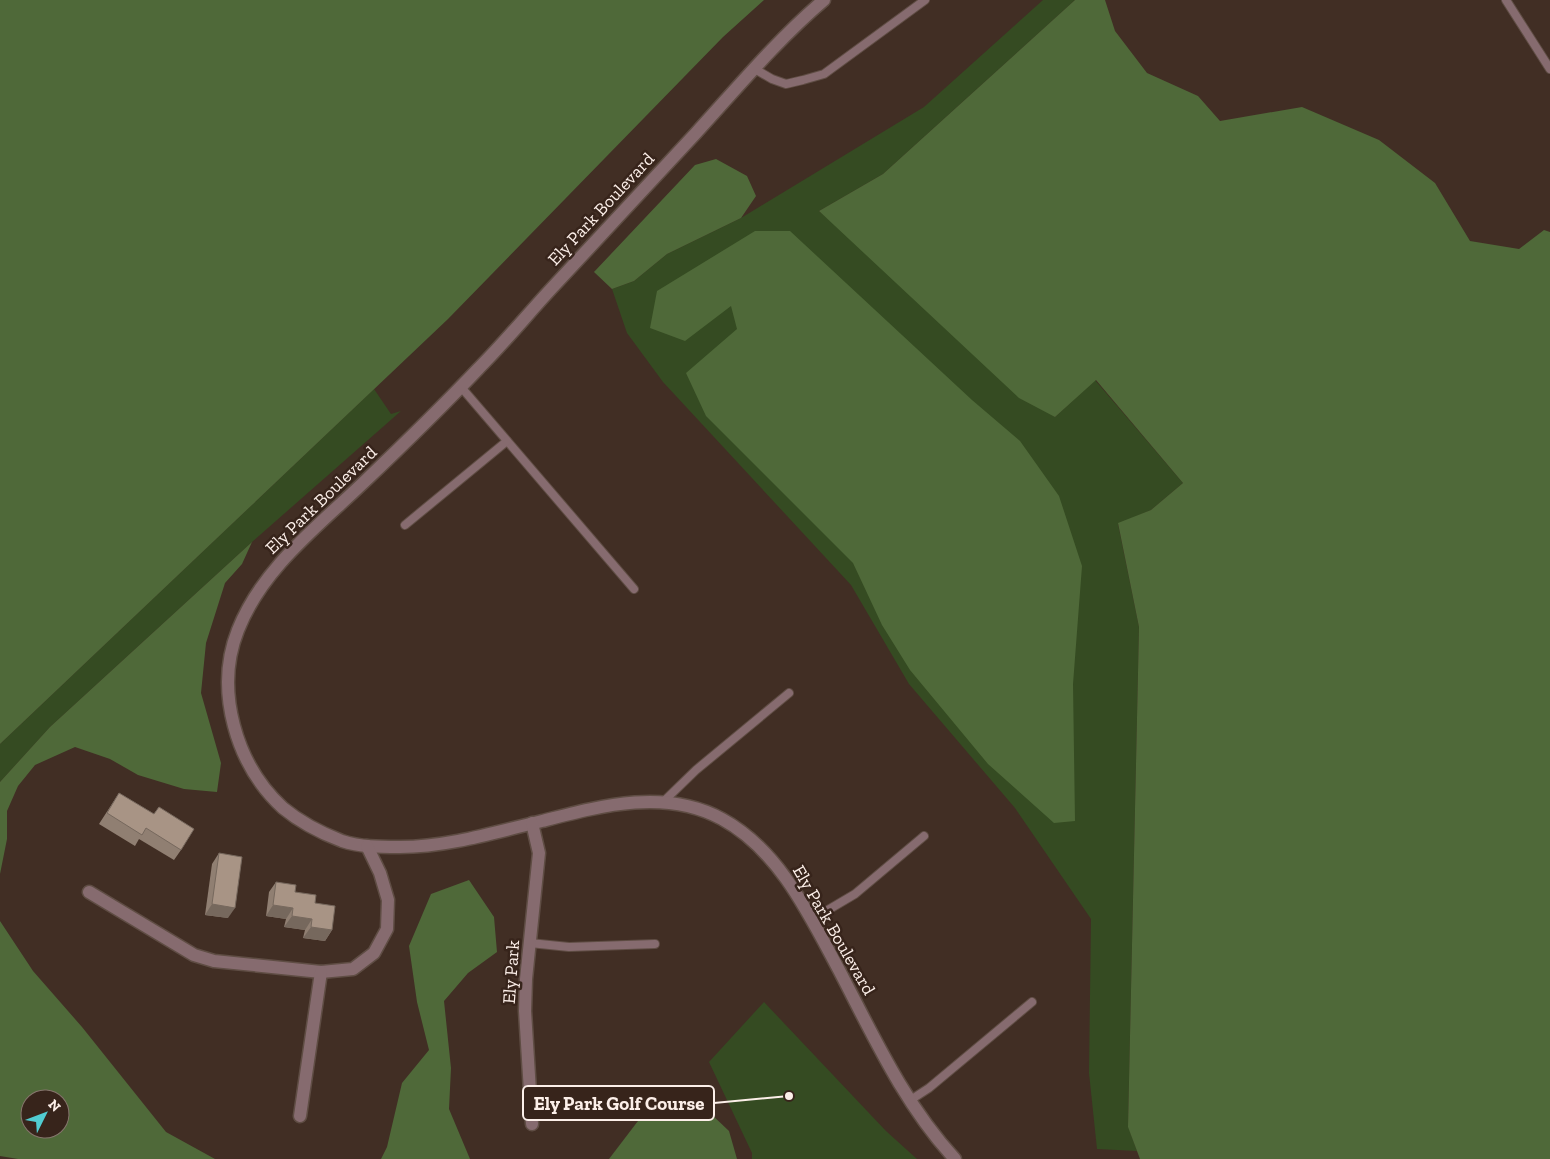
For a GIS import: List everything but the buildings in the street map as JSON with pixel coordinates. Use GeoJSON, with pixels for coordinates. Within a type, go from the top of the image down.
{"type":"FeatureCollection","features":[{"type":"Feature","properties":{"kind":"street","name":"Ely Park Boulevard"},"geometry":{"type":"LineString","coordinates":[[824,0],[752,68],[698,131],[461,387],[402,447],[280,562],[248,606],[236,634],[231,653],[228,692],[235,730],[257,778],[283,807],[308,826],[345,842],[377,847],[424,847],[606,805],[643,801],[682,805],[723,819],[754,842],[782,872],[811,920],[909,1101],[934,1137],[955,1159]]}},
{"type":"Feature","properties":{"kind":"street","name":"Ely Park"},"geometry":{"type":"LineString","coordinates":[[532,823],[539,853],[526,979],[525,1011],[532,1124]]}},
{"type":"Feature","properties":{"kind":"street"},"geometry":{"type":"LineString","coordinates":[[90,892],[194,956],[214,961],[321,972],[353,969],[374,953],[387,929],[388,900],[380,873],[367,846]]}},
{"type":"Feature","properties":{"kind":"street"},"geometry":{"type":"LineString","coordinates":[[300,1116],[321,972]]}},
{"type":"Feature","properties":{"kind":"lane"},"geometry":{"type":"LineString","coordinates":[[752,68],[786,84],[824,74],[925,0]]}},
{"type":"Feature","properties":{"kind":"lane"},"geometry":{"type":"LineString","coordinates":[[1506,0],[1550,69]]}},
{"type":"Feature","properties":{"kind":"lane"},"geometry":{"type":"LineString","coordinates":[[461,387],[634,589]]}},
{"type":"Feature","properties":{"kind":"lane"},"geometry":{"type":"LineString","coordinates":[[405,525],[507,441]]}},
{"type":"Feature","properties":{"kind":"lane"},"geometry":{"type":"LineString","coordinates":[[662,803],[696,770],[789,693]]}},
{"type":"Feature","properties":{"kind":"lane"},"geometry":{"type":"LineString","coordinates":[[811,920],[855,894],[924,836]]}},
{"type":"Feature","properties":{"kind":"lane"},"geometry":{"type":"LineString","coordinates":[[530,943],[569,947],[655,944]]}},
{"type":"Feature","properties":{"kind":"lane"},"geometry":{"type":"LineString","coordinates":[[909,1101],[929,1088],[1032,1002]]}},
{"type":"Feature","properties":{"kind":"green space"},"geometry":{"type":"Polygon","coordinates":[[[0,0],[764,0],[723,37],[448,319],[0,744],[0,0]]]}},
{"type":"Feature","properties":{"kind":"green space"},"geometry":{"type":"Polygon","coordinates":[[[1043,0],[1075,0],[883,174],[819,211],[1055,417],[1095,380],[1183,483],[1151,510],[1118,524],[1139,627],[1128,1126],[1137,1151],[1097,1149],[1089,1073],[1091,919],[1015,808],[909,684],[851,585],[663,382],[627,333],[612,289],[634,281],[667,254],[741,218],[924,107],[1043,0]]]}},
{"type":"Feature","properties":{"kind":"green space"},"geometry":{"type":"Polygon","coordinates":[[[1075,0],[1105,0],[1115,31],[1147,73],[1198,96],[1220,121],[1302,107],[1379,140],[1435,183],[1470,241],[1519,249],[1544,230],[1550,232],[1550,1159],[1140,1159],[1128,1127],[1139,627],[1118,523],[1151,510],[1183,483],[1096,380],[1055,417],[1019,398],[819,211],[883,174],[1075,0]]]}},
{"type":"Feature","properties":{"kind":"green space"},"geometry":{"type":"Polygon","coordinates":[[[716,159],[747,176],[756,196],[741,218],[667,254],[634,281],[612,289],[594,272],[695,165],[716,159]]]}},
{"type":"Feature","properties":{"kind":"green space"},"geometry":{"type":"Polygon","coordinates":[[[755,231],[790,231],[972,400],[1020,441],[1059,496],[1082,566],[1073,684],[1075,821],[1054,823],[988,764],[910,670],[882,625],[853,563],[706,416],[686,373],[737,329],[731,306],[685,341],[650,328],[657,291],[755,231]]]}},
{"type":"Feature","properties":{"kind":"green space"},"geometry":{"type":"Polygon","coordinates":[[[374,389],[391,414],[401,411],[252,542],[50,727],[0,782],[0,744],[374,389]]]}},
{"type":"Feature","properties":{"kind":"green space"},"geometry":{"type":"Polygon","coordinates":[[[252,542],[242,564],[225,583],[206,643],[201,693],[221,763],[217,792],[184,789],[138,775],[110,759],[75,747],[35,765],[18,786],[7,811],[7,839],[0,874],[0,782],[50,727],[252,542]]]}},
{"type":"Feature","properties":{"kind":"green space"},"geometry":{"type":"Polygon","coordinates":[[[469,880],[494,917],[497,952],[468,973],[444,1001],[451,1068],[449,1109],[470,1159],[381,1159],[387,1147],[402,1083],[429,1050],[417,1002],[409,946],[431,894],[469,880]]]}},
{"type":"Feature","properties":{"kind":"green space"},"geometry":{"type":"Polygon","coordinates":[[[0,921],[33,971],[82,1027],[166,1132],[215,1159],[18,1159],[0,1156],[0,921]]]}},
{"type":"Feature","properties":{"kind":"green space"},"geometry":{"type":"Polygon","coordinates":[[[764,1002],[886,1131],[917,1159],[752,1159],[752,1153],[709,1062],[764,1002]]]}},
{"type":"Feature","properties":{"kind":"green space"},"geometry":{"type":"Polygon","coordinates":[[[692,1096],[729,1131],[737,1159],[609,1159],[654,1100],[692,1096]]]}},
{"type":"Feature","properties":{"kind":"place","name":"Ely Park Golf Course"},"geometry":{"type":"Point","coordinates":[789,1096]}}]}
